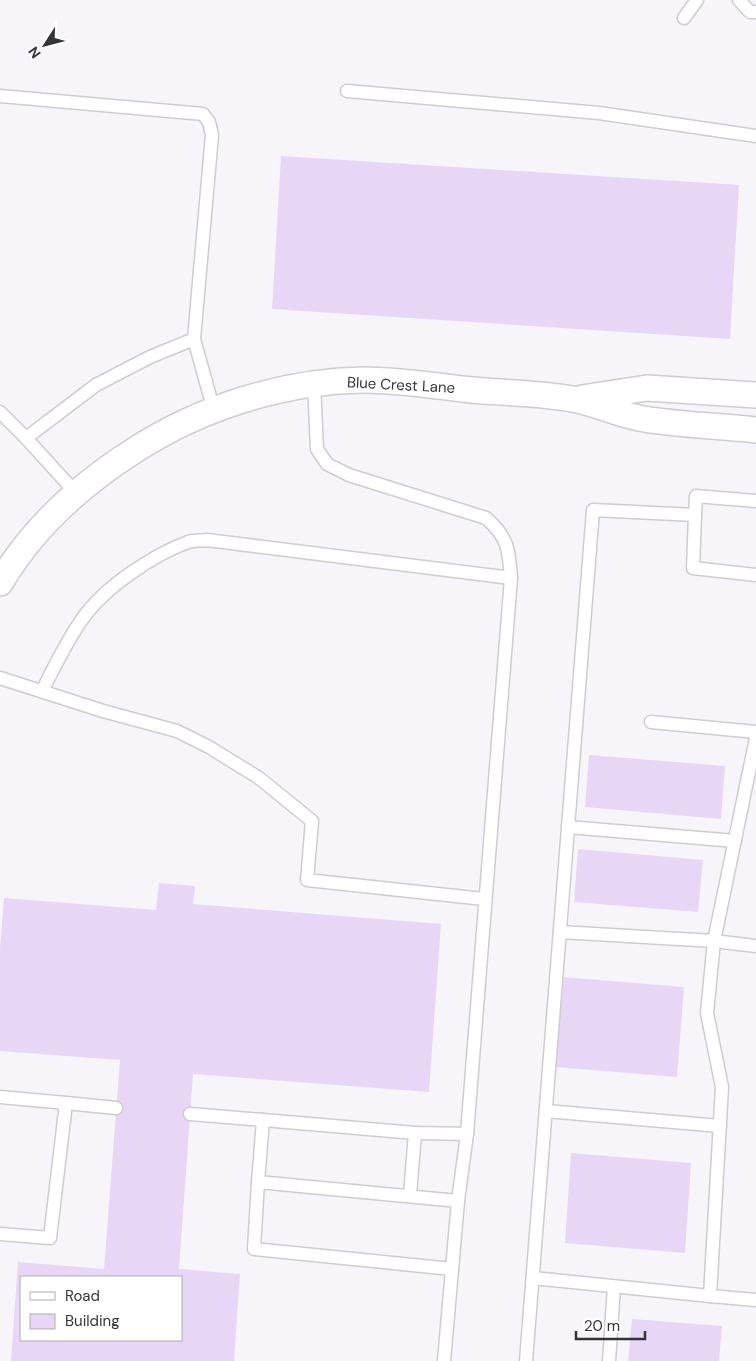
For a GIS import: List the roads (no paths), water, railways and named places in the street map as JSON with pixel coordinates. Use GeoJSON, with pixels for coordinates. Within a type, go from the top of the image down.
{"type":"FeatureCollection","features":[{"type":"Feature","properties":{"kind":"street","name":"Blue Crest Lane"},"geometry":{"type":"LineString","coordinates":[[0,583],[32,538],[97,474],[184,423],[214,410],[265,394],[314,384],[365,380],[572,399],[643,419],[756,430]]}},
{"type":"Feature","properties":{"kind":"street","name":"Blue Crest Lane"},"geometry":{"type":"LineString","coordinates":[[572,399],[647,388],[756,395]]}},
{"type":"Feature","properties":{"kind":"lane"},"geometry":{"type":"LineString","coordinates":[[684,18],[697,3],[697,0]]}},
{"type":"Feature","properties":{"kind":"lane"},"geometry":{"type":"LineString","coordinates":[[739,0],[750,12],[756,12]]}},
{"type":"Feature","properties":{"kind":"lane"},"geometry":{"type":"LineString","coordinates":[[347,91],[599,113],[756,136]]}},
{"type":"Feature","properties":{"kind":"lane"},"geometry":{"type":"LineString","coordinates":[[0,96],[203,114],[209,122],[212,134],[194,339],[214,410]]}},
{"type":"Feature","properties":{"kind":"lane"},"geometry":{"type":"LineString","coordinates":[[26,438],[96,385],[150,357],[194,339]]}},
{"type":"Feature","properties":{"kind":"lane"},"geometry":{"type":"LineString","coordinates":[[314,384],[317,449],[327,464],[349,475],[486,518],[500,530],[507,545],[511,578],[484,899],[467,1134],[458,1201],[444,1361]]}},
{"type":"Feature","properties":{"kind":"lane"},"geometry":{"type":"LineString","coordinates":[[0,412],[76,493]]}},
{"type":"Feature","properties":{"kind":"lane"},"geometry":{"type":"LineString","coordinates":[[756,501],[696,496],[693,568],[756,574]]}},
{"type":"Feature","properties":{"kind":"lane"},"geometry":{"type":"LineString","coordinates":[[526,1361],[592,510],[695,515]]}},
{"type":"Feature","properties":{"kind":"lane"},"geometry":{"type":"LineString","coordinates":[[42,691],[84,616],[113,588],[156,558],[190,541],[207,540],[511,578]]}},
{"type":"Feature","properties":{"kind":"lane"},"geometry":{"type":"LineString","coordinates":[[0,678],[177,731],[209,747],[259,778],[312,821],[307,880],[484,899]]}},
{"type":"Feature","properties":{"kind":"lane"},"geometry":{"type":"LineString","coordinates":[[652,722],[756,732]]}},
{"type":"Feature","properties":{"kind":"lane"},"geometry":{"type":"LineString","coordinates":[[710,1296],[722,1087],[707,1013],[714,941],[756,738]]}},
{"type":"Feature","properties":{"kind":"lane"},"geometry":{"type":"LineString","coordinates":[[568,827],[735,840]]}},
{"type":"Feature","properties":{"kind":"lane"},"geometry":{"type":"LineString","coordinates":[[560,932],[714,941],[756,946]]}},
{"type":"Feature","properties":{"kind":"lane"},"geometry":{"type":"LineString","coordinates":[[0,1097],[116,1108]]}},
{"type":"Feature","properties":{"kind":"lane"},"geometry":{"type":"LineString","coordinates":[[0,1234],[50,1238],[66,1103]]}},
{"type":"Feature","properties":{"kind":"lane"},"geometry":{"type":"LineString","coordinates":[[546,1111],[720,1126]]}},
{"type":"Feature","properties":{"kind":"lane"},"geometry":{"type":"LineString","coordinates":[[190,1114],[415,1133],[467,1134]]}},
{"type":"Feature","properties":{"kind":"lane"},"geometry":{"type":"LineString","coordinates":[[263,1120],[254,1249],[452,1269]]}},
{"type":"Feature","properties":{"kind":"lane"},"geometry":{"type":"LineString","coordinates":[[410,1195],[415,1133]]}},
{"type":"Feature","properties":{"kind":"lane"},"geometry":{"type":"LineString","coordinates":[[258,1182],[458,1201]]}},
{"type":"Feature","properties":{"kind":"lane"},"geometry":{"type":"LineString","coordinates":[[533,1278],[756,1300]]}},
{"type":"Feature","properties":{"kind":"lane"},"geometry":{"type":"LineString","coordinates":[[609,1361],[614,1286]]}}]}
